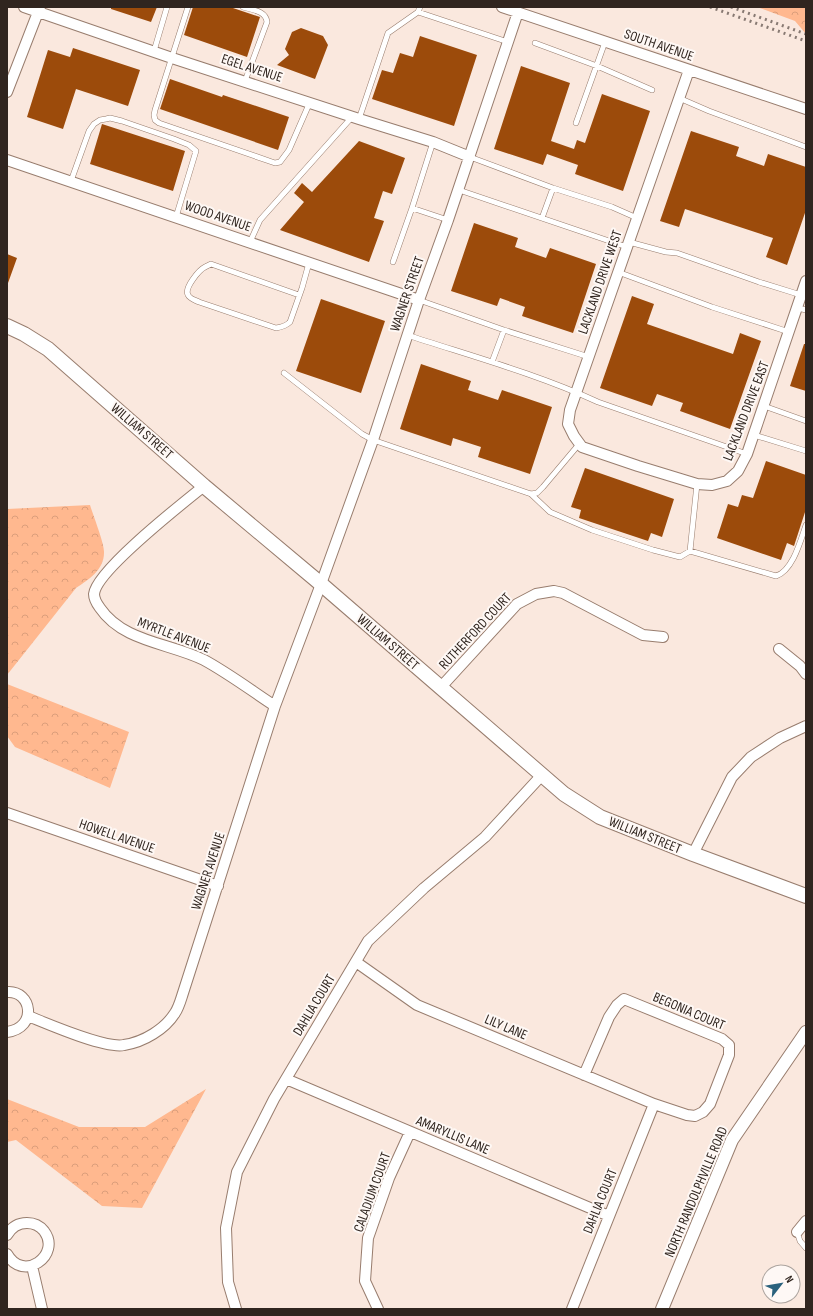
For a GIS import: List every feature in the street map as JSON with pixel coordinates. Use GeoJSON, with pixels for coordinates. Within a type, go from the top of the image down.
{"type":"FeatureCollection","features":[{"type":"Feature","properties":{"kind":"main road","name":"WILLIAM STREET"},"geometry":{"type":"LineString","coordinates":[[7,326],[24,334],[48,349],[204,486],[321,584],[564,794],[600,817],[693,854],[806,896]]}},
{"type":"Feature","properties":{"kind":"street","name":"EGEL AVENUE"},"geometry":{"type":"LineString","coordinates":[[24,7],[39,9],[172,58],[433,142],[470,158]]}},
{"type":"Feature","properties":{"kind":"street","name":"SOUTH AVENUE"},"geometry":{"type":"LineString","coordinates":[[502,7],[806,109]]}},
{"type":"Feature","properties":{"kind":"street"},"geometry":{"type":"LineString","coordinates":[[7,92],[39,9]]}},
{"type":"Feature","properties":{"kind":"street","name":"WAGNER STREET"},"geometry":{"type":"LineString","coordinates":[[321,584],[373,440],[419,300],[470,158],[518,12]]}},
{"type":"Feature","properties":{"kind":"street","name":"LACKLAND DRIVE WEST"},"geometry":{"type":"LineString","coordinates":[[638,466],[582,447],[568,424],[570,410],[576,392],[689,70]]}},
{"type":"Feature","properties":{"kind":"street","name":"WOOD AVENUE"},"geometry":{"type":"LineString","coordinates":[[7,160],[419,300]]}},
{"type":"Feature","properties":{"kind":"street","name":"LACKLAND DRIVE EAST"},"geometry":{"type":"LineString","coordinates":[[638,466],[697,484],[712,485],[727,481],[738,471],[748,454],[789,332],[802,309],[801,295],[806,281]]}},
{"type":"Feature","properties":{"kind":"street","name":"MYRTLE AVENUE"},"geometry":{"type":"LineString","coordinates":[[204,486],[121,557],[104,576],[94,594],[98,606],[105,616],[123,630],[188,653],[205,661],[275,706]]}},
{"type":"Feature","properties":{"kind":"street","name":"WAGNER AVENUE"},"geometry":{"type":"LineString","coordinates":[[28,1016],[106,1044],[124,1046],[142,1040],[162,1028],[175,1012],[183,993],[218,886],[275,706],[321,584]]}},
{"type":"Feature","properties":{"kind":"street","name":"RUTHERFORD COURT"},"geometry":{"type":"LineString","coordinates":[[441,687],[517,604],[536,594],[554,591],[563,593],[643,635],[663,637]]}},
{"type":"Feature","properties":{"kind":"street"},"geometry":{"type":"LineString","coordinates":[[780,649],[800,666],[806,674]]}},
{"type":"Feature","properties":{"kind":"street"},"geometry":{"type":"LineString","coordinates":[[693,854],[732,778],[751,757],[780,738],[806,726]]}},
{"type":"Feature","properties":{"kind":"street","name":"DAHLIA COURT"},"geometry":{"type":"LineString","coordinates":[[236,1309],[228,1282],[226,1228],[237,1172],[274,1099],[368,941],[424,888],[485,837],[542,775]]}},
{"type":"Feature","properties":{"kind":"street","name":"HOWELL AVENUE"},"geometry":{"type":"LineString","coordinates":[[7,813],[218,886]]}},
{"type":"Feature","properties":{"kind":"street","name":"LILY LANE"},"geometry":{"type":"LineString","coordinates":[[356,962],[417,1005],[654,1104]]}},
{"type":"Feature","properties":{"kind":"street"},"geometry":{"type":"LineString","coordinates":[[7,992],[18,994],[23,998],[28,1010],[28,1016],[23,1025],[18,1029],[7,1032]]}},
{"type":"Feature","properties":{"kind":"street","name":"BEGONIA COURT"},"geometry":{"type":"LineString","coordinates":[[584,1075],[609,1016],[616,1005],[624,999],[722,1038],[729,1045],[729,1055],[710,1104],[703,1112],[696,1116],[688,1115],[654,1104]]}},
{"type":"Feature","properties":{"kind":"street","name":"NORTH RANDOLPHVILLE ROAD"},"geometry":{"type":"LineString","coordinates":[[662,1309],[732,1140],[806,1032]]}},
{"type":"Feature","properties":{"kind":"street","name":"AMARYLLIS LANE"},"geometry":{"type":"LineString","coordinates":[[286,1079],[610,1216]]}},
{"type":"Feature","properties":{"kind":"street","name":"DAHLIA COURT"},"geometry":{"type":"LineString","coordinates":[[572,1309],[654,1104]]}},
{"type":"Feature","properties":{"kind":"street","name":"CALADIUM COURT"},"geometry":{"type":"LineString","coordinates":[[378,1309],[365,1281],[368,1238],[389,1178],[410,1132]]}},
{"type":"Feature","properties":{"kind":"street"},"geometry":{"type":"LineString","coordinates":[[797,1232],[806,1221]]}},
{"type":"Feature","properties":{"kind":"street"},"geometry":{"type":"LineString","coordinates":[[7,1235],[13,1227],[26,1223],[35,1225],[42,1230],[45,1233],[48,1242],[47,1251],[43,1259],[32,1266],[18,1265],[10,1259],[7,1254]]}},
{"type":"Feature","properties":{"kind":"street"},"geometry":{"type":"LineString","coordinates":[[32,1266],[42,1309]]}},
{"type":"Feature","properties":{"kind":"lane"},"geometry":{"type":"LineString","coordinates":[[154,51],[167,7]]}},
{"type":"Feature","properties":{"kind":"lane"},"geometry":{"type":"LineString","coordinates":[[188,7],[155,110],[155,120],[159,123],[275,163],[280,162],[285,157],[310,102]]}},
{"type":"Feature","properties":{"kind":"lane"},"geometry":{"type":"LineString","coordinates":[[243,7],[264,14],[267,22],[245,81]]}},
{"type":"Feature","properties":{"kind":"lane"},"geometry":{"type":"LineString","coordinates":[[250,242],[260,220],[355,118],[388,33],[419,10],[508,42]]}},
{"type":"Feature","properties":{"kind":"lane"},"geometry":{"type":"LineString","coordinates":[[576,123],[605,42]]}},
{"type":"Feature","properties":{"kind":"lane"},"geometry":{"type":"LineString","coordinates":[[535,43],[597,66],[652,90]]}},
{"type":"Feature","properties":{"kind":"lane"},"geometry":{"type":"LineString","coordinates":[[680,98],[709,111],[806,147]]}},
{"type":"Feature","properties":{"kind":"lane"},"geometry":{"type":"LineString","coordinates":[[71,181],[89,131],[94,124],[100,120],[110,118],[122,121],[189,145],[196,151],[176,217]]}},
{"type":"Feature","properties":{"kind":"lane"},"geometry":{"type":"LineString","coordinates":[[393,262],[433,142]]}},
{"type":"Feature","properties":{"kind":"lane"},"geometry":{"type":"LineString","coordinates":[[470,158],[553,188],[612,207],[637,218]]}},
{"type":"Feature","properties":{"kind":"lane"},"geometry":{"type":"LineString","coordinates":[[542,218],[553,188]]}},
{"type":"Feature","properties":{"kind":"lane"},"geometry":{"type":"LineString","coordinates":[[459,190],[542,218],[628,244],[677,253],[801,295]]}},
{"type":"Feature","properties":{"kind":"lane"},"geometry":{"type":"LineString","coordinates":[[412,208],[448,220]]}},
{"type":"Feature","properties":{"kind":"lane"},"geometry":{"type":"LineString","coordinates":[[299,295],[212,264],[204,267],[190,282],[187,292],[191,299],[276,328],[287,326],[294,312],[302,288],[308,263]]}},
{"type":"Feature","properties":{"kind":"lane"},"geometry":{"type":"LineString","coordinates":[[618,272],[705,304],[789,332]]}},
{"type":"Feature","properties":{"kind":"lane"},"geometry":{"type":"LineString","coordinates":[[419,300],[504,330],[589,357]]}},
{"type":"Feature","properties":{"kind":"lane"},"geometry":{"type":"LineString","coordinates":[[492,362],[504,330]]}},
{"type":"Feature","properties":{"kind":"lane"},"geometry":{"type":"LineString","coordinates":[[407,336],[492,362],[576,392],[598,402],[748,454]]}},
{"type":"Feature","properties":{"kind":"lane"},"geometry":{"type":"LineString","coordinates":[[284,373],[362,434],[373,440],[532,494],[550,512],[592,530],[653,550],[680,557],[690,551],[776,576],[787,569],[797,551],[806,525]]}},
{"type":"Feature","properties":{"kind":"lane"},"geometry":{"type":"LineString","coordinates":[[764,406],[806,422]]}},
{"type":"Feature","properties":{"kind":"lane"},"geometry":{"type":"LineString","coordinates":[[754,435],[806,451]]}},
{"type":"Feature","properties":{"kind":"lane"},"geometry":{"type":"LineString","coordinates":[[532,494],[537,493],[543,487],[580,443]]}},
{"type":"Feature","properties":{"kind":"lane"},"geometry":{"type":"LineString","coordinates":[[690,551],[697,484]]}},
{"type":"Feature","properties":{"kind":"lane"},"geometry":{"type":"LineString","coordinates":[[797,1232],[800,1240],[806,1248]]}},
{"type":"Feature","properties":{"kind":"green space"},"geometry":{"type":"Polygon","coordinates":[[[757,7],[806,7],[806,34],[795,21],[757,7]]]}},
{"type":"Feature","properties":{"kind":"green space"},"geometry":{"type":"Polygon","coordinates":[[[90,505],[104,549],[101,565],[94,574],[76,588],[7,675],[7,509],[90,505]]]}},
{"type":"Feature","properties":{"kind":"green space"},"geometry":{"type":"Polygon","coordinates":[[[7,684],[129,732],[110,788],[15,747],[7,736],[7,684]]]}},
{"type":"Feature","properties":{"kind":"green space"},"geometry":{"type":"Polygon","coordinates":[[[206,1089],[142,1208],[102,1206],[16,1140],[7,1142],[7,1099],[79,1127],[145,1127],[206,1089]]]}},
{"type":"Feature","properties":{"kind":"building"},"geometry":{"type":"Polygon","coordinates":[[[111,7],[157,7],[151,22],[111,9],[111,7]]]}},
{"type":"Feature","properties":{"kind":"building"},"geometry":{"type":"Polygon","coordinates":[[[193,7],[230,7],[260,17],[247,57],[184,35],[193,7]]]}},
{"type":"Feature","properties":{"kind":"building"},"geometry":{"type":"Polygon","coordinates":[[[301,28],[323,36],[328,45],[315,79],[277,65],[289,55],[285,49],[292,32],[301,28]]]}},
{"type":"Feature","properties":{"kind":"building"},"geometry":{"type":"Polygon","coordinates":[[[420,36],[477,55],[454,126],[372,99],[382,70],[393,73],[400,53],[413,57],[420,36]]]}},
{"type":"Feature","properties":{"kind":"building"},"geometry":{"type":"Polygon","coordinates":[[[73,48],[140,70],[128,106],[76,89],[63,129],[27,117],[48,50],[70,57],[73,48]]]}},
{"type":"Feature","properties":{"kind":"building"},"geometry":{"type":"Polygon","coordinates":[[[521,66],[570,83],[551,141],[574,149],[577,140],[585,143],[602,94],[650,111],[623,191],[575,174],[578,165],[547,154],[543,165],[494,149],[521,66]]]}},
{"type":"Feature","properties":{"kind":"building"},"geometry":{"type":"Polygon","coordinates":[[[170,79],[222,97],[223,95],[289,117],[278,150],[160,109],[170,79]]]}},
{"type":"Feature","properties":{"kind":"building"},"geometry":{"type":"Polygon","coordinates":[[[102,124],[185,151],[173,191],[90,164],[102,124]]]}},
{"type":"Feature","properties":{"kind":"building"},"geometry":{"type":"Polygon","coordinates":[[[691,131],[739,147],[736,156],[764,166],[768,154],[806,167],[806,210],[787,265],[766,257],[773,238],[685,209],[679,227],[660,221],[691,131]]]}},
{"type":"Feature","properties":{"kind":"building"},"geometry":{"type":"Polygon","coordinates":[[[359,141],[405,158],[392,194],[383,191],[374,218],[384,221],[369,262],[280,230],[304,202],[294,193],[302,183],[312,192],[359,141]]]}},
{"type":"Feature","properties":{"kind":"building"},"geometry":{"type":"Polygon","coordinates":[[[474,223],[518,238],[515,247],[546,258],[550,248],[596,264],[573,333],[522,316],[525,307],[500,298],[497,306],[451,291],[474,223]]]}},
{"type":"Feature","properties":{"kind":"building"},"geometry":{"type":"Polygon","coordinates":[[[7,254],[17,258],[8,283],[7,282],[7,254]]]}},
{"type":"Feature","properties":{"kind":"building"},"geometry":{"type":"Polygon","coordinates":[[[632,296],[654,304],[647,324],[733,354],[740,333],[761,341],[730,429],[680,411],[683,403],[657,394],[652,406],[600,388],[632,296]]]}},
{"type":"Feature","properties":{"kind":"building"},"geometry":{"type":"Polygon","coordinates":[[[321,299],[385,321],[361,393],[296,371],[321,299]]]}},
{"type":"Feature","properties":{"kind":"building"},"geometry":{"type":"Polygon","coordinates":[[[804,344],[806,344],[806,391],[790,386],[804,344]]]}},
{"type":"Feature","properties":{"kind":"building"},"geometry":{"type":"Polygon","coordinates":[[[421,364],[471,381],[468,390],[498,400],[502,390],[552,407],[530,474],[478,457],[481,447],[453,438],[451,446],[400,429],[421,364]]]}},
{"type":"Feature","properties":{"kind":"building"},"geometry":{"type":"Polygon","coordinates":[[[766,461],[806,475],[806,509],[794,546],[787,543],[781,560],[717,538],[728,504],[738,507],[742,495],[753,498],[766,461]]]}},
{"type":"Feature","properties":{"kind":"building"},"geometry":{"type":"Polygon","coordinates":[[[585,468],[674,499],[662,537],[651,533],[648,541],[579,518],[581,510],[571,507],[585,468]]]}},
{"type":"Feature","properties":{"kind":"railway"},"geometry":{"type":"LineString","coordinates":[[710,7],[806,41]]}},
{"type":"Feature","properties":{"kind":"railway"},"geometry":{"type":"LineString","coordinates":[[731,7],[806,34]]}}]}
